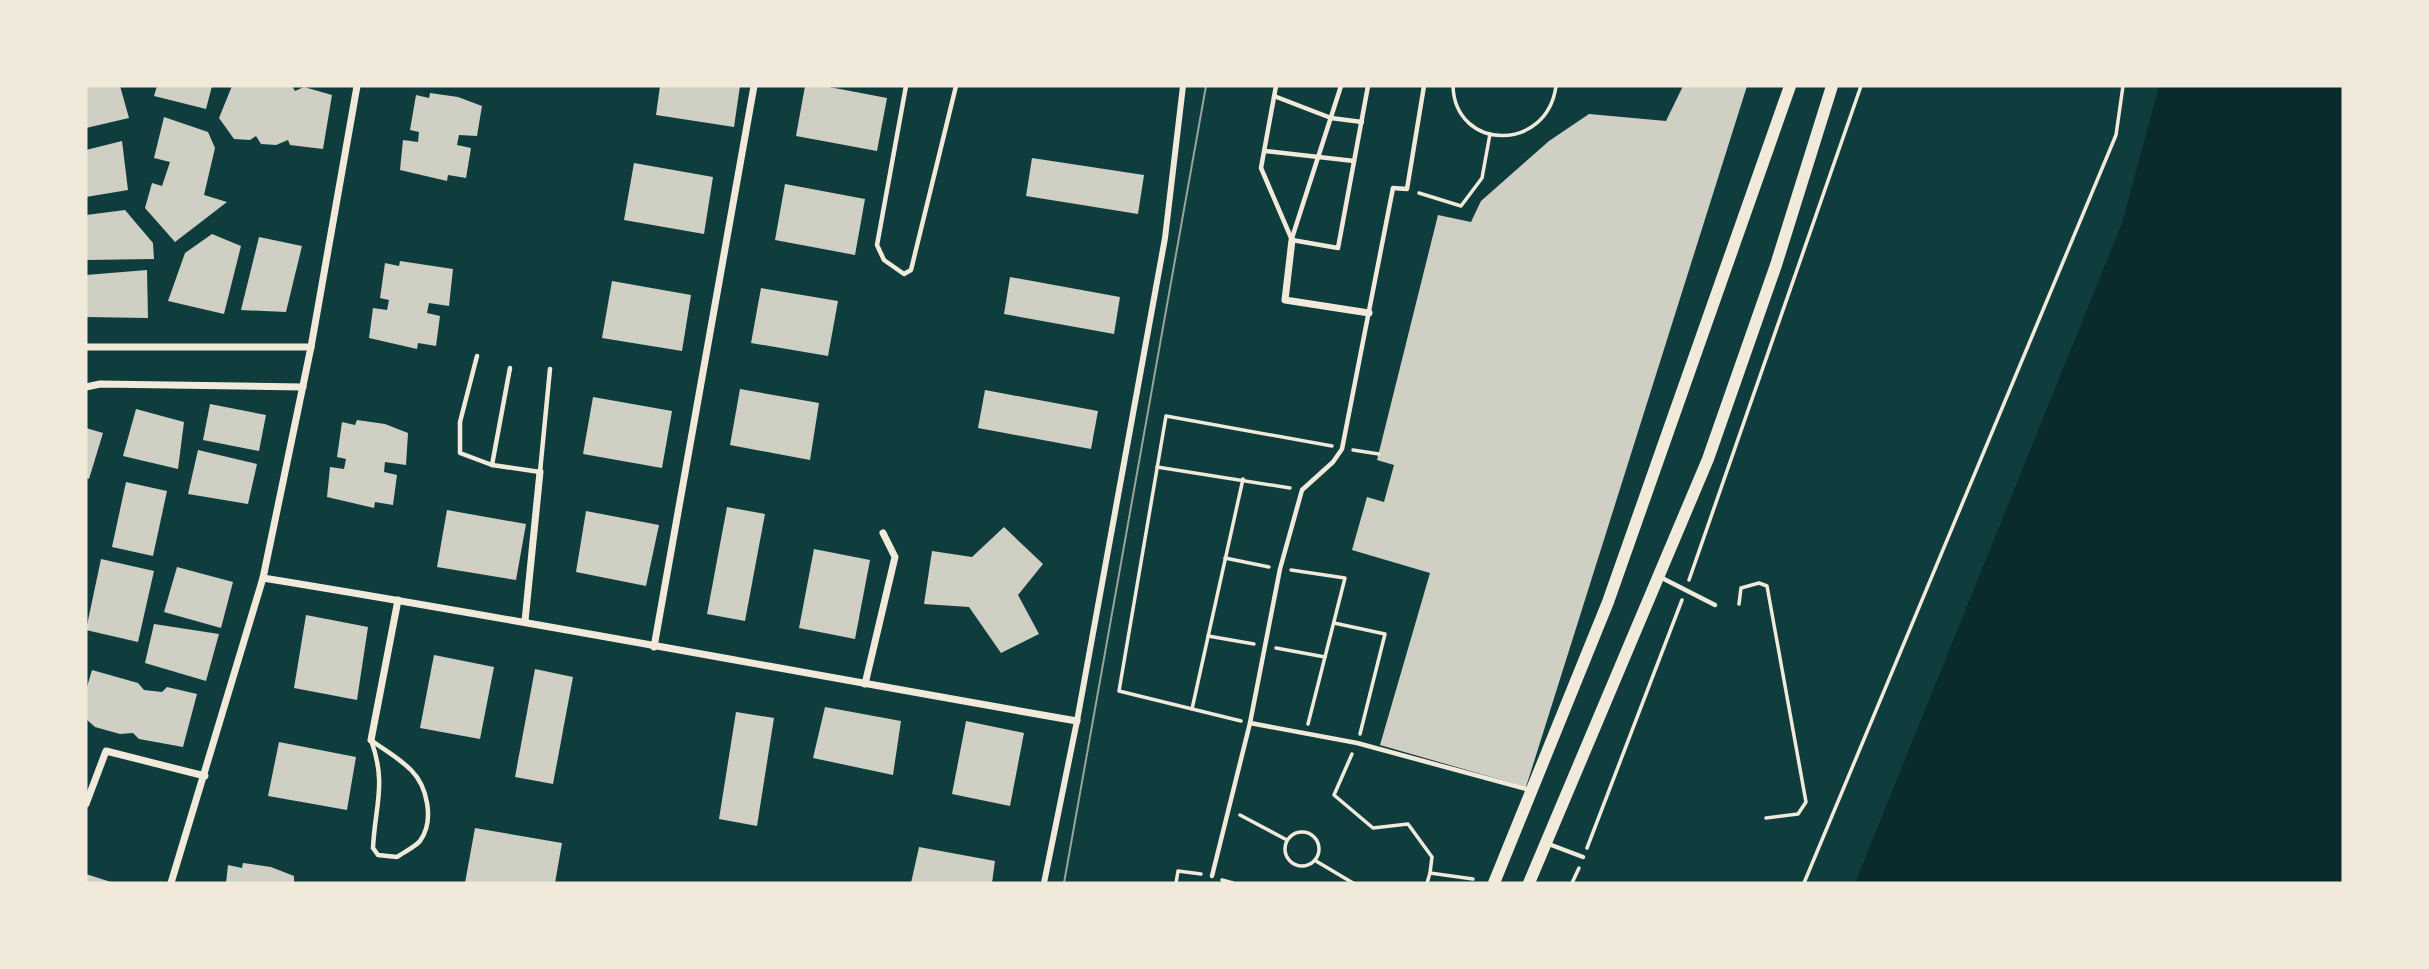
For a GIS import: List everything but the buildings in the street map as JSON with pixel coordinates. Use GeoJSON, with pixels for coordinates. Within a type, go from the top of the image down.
{"type":"FeatureCollection","features":[{"type":"Feature","properties":{"kind":"main road"},"geometry":{"type":"LineString","coordinates":[[1494,883],[1608,602],[1790,86]]}},
{"type":"Feature","properties":{"kind":"main road"},"geometry":{"type":"LineString","coordinates":[[1529,883],[1708,459],[1776,265],[1832,86]]}},
{"type":"Feature","properties":{"kind":"street"},"geometry":{"type":"LineString","coordinates":[[171,883],[263,578],[312,346],[357,86]]}},
{"type":"Feature","properties":{"kind":"street"},"geometry":{"type":"LineString","coordinates":[[654,647],[754,86]]}},
{"type":"Feature","properties":{"kind":"street"},"geometry":{"type":"LineString","coordinates":[[1044,883],[1077,720],[1166,238],[1183,86]]}},
{"type":"Feature","properties":{"kind":"street"},"geometry":{"type":"LineString","coordinates":[[1292,240],[1285,300],[1369,313]]}},
{"type":"Feature","properties":{"kind":"street"},"geometry":{"type":"LineString","coordinates":[[86,347],[312,346]]}},
{"type":"Feature","properties":{"kind":"street"},"geometry":{"type":"LineString","coordinates":[[86,387],[100,384],[303,387]]}},
{"type":"Feature","properties":{"kind":"street"},"geometry":{"type":"LineString","coordinates":[[525,621],[540,472]]}},
{"type":"Feature","properties":{"kind":"street"},"geometry":{"type":"LineString","coordinates":[[865,684],[895,556],[883,533]]}},
{"type":"Feature","properties":{"kind":"street"},"geometry":{"type":"LineString","coordinates":[[263,578],[525,621],[654,647],[1077,720]]}},
{"type":"Feature","properties":{"kind":"street"},"geometry":{"type":"LineString","coordinates":[[371,740],[398,600]]}},
{"type":"Feature","properties":{"kind":"street"},"geometry":{"type":"LineString","coordinates":[[86,804],[106,751],[205,776]]}},
{"type":"Feature","properties":{"kind":"lane"},"geometry":{"type":"LineString","coordinates":[[906,86],[877,245],[884,260],[904,274],[911,270],[956,86]]}},
{"type":"Feature","properties":{"kind":"lane"},"geometry":{"type":"LineString","coordinates":[[1276,86],[1261,168],[1292,240]]}},
{"type":"Feature","properties":{"kind":"lane"},"geometry":{"type":"LineString","coordinates":[[1292,240],[1341,86]]}},
{"type":"Feature","properties":{"kind":"lane"},"geometry":{"type":"LineString","coordinates":[[1292,240],[1338,248],[1368,86]]}},
{"type":"Feature","properties":{"kind":"lane"},"geometry":{"type":"LineString","coordinates":[[1212,876],[1250,723],[1280,569],[1302,490],[1333,462],[1342,449],[1393,188],[1407,189],[1424,86]]}},
{"type":"Feature","properties":{"kind":"lane"},"geometry":{"type":"LineString","coordinates":[[1274,96],[1331,118],[1362,122]]}},
{"type":"Feature","properties":{"kind":"lane"},"geometry":{"type":"LineString","coordinates":[[1265,151],[1354,161]]}},
{"type":"Feature","properties":{"kind":"lane"},"geometry":{"type":"LineString","coordinates":[[477,356],[460,422],[460,453],[492,465],[540,472],[550,369]]}},
{"type":"Feature","properties":{"kind":"lane"},"geometry":{"type":"LineString","coordinates":[[492,465],[510,368]]}},
{"type":"Feature","properties":{"kind":"lane"},"geometry":{"type":"LineString","coordinates":[[1657,576],[1715,605]]}},
{"type":"Feature","properties":{"kind":"lane"},"geometry":{"type":"LineString","coordinates":[[1250,723],[1357,743],[1531,791]]}},
{"type":"Feature","properties":{"kind":"lane"},"geometry":{"type":"LineString","coordinates":[[371,740],[411,770],[426,794],[428,806],[419,842],[397,857],[378,855],[373,848],[381,788],[379,763],[371,740]]}},
{"type":"Feature","properties":{"kind":"lane"},"geometry":{"type":"LineString","coordinates":[[1545,843],[1583,857]]}},
{"type":"Feature","properties":{"kind":"path"},"geometry":{"type":"LineString","coordinates":[[1453,86],[1460,111],[1471,124],[1490,134],[1518,135],[1534,127],[1546,115],[1556,86]]}},
{"type":"Feature","properties":{"kind":"path"},"geometry":{"type":"LineString","coordinates":[[1572,883],[1686,589],[1861,86]]}},
{"type":"Feature","properties":{"kind":"path"},"geometry":{"type":"LineString","coordinates":[[1804,883],[2116,135],[2123,86]]}},
{"type":"Feature","properties":{"kind":"path"},"geometry":{"type":"LineString","coordinates":[[1407,189],[1461,206],[1482,178],[1490,134]]}},
{"type":"Feature","properties":{"kind":"path"},"geometry":{"type":"LineString","coordinates":[[1250,723],[1119,691],[1166,416],[1379,454]]}},
{"type":"Feature","properties":{"kind":"path"},"geometry":{"type":"LineString","coordinates":[[1157,467],[1302,490]]}},
{"type":"Feature","properties":{"kind":"path"},"geometry":{"type":"LineString","coordinates":[[1192,709],[1243,479]]}},
{"type":"Feature","properties":{"kind":"path"},"geometry":{"type":"LineString","coordinates":[[1225,558],[1345,578],[1305,733]]}},
{"type":"Feature","properties":{"kind":"path"},"geometry":{"type":"LineString","coordinates":[[1739,604],[1741,588],[1759,583],[1767,586],[1806,802],[1798,814],[1766,818]]}},
{"type":"Feature","properties":{"kind":"path"},"geometry":{"type":"LineString","coordinates":[[1334,623],[1385,634],[1357,743],[1334,795],[1373,828],[1408,824],[1432,857],[1427,883]]}},
{"type":"Feature","properties":{"kind":"path"},"geometry":{"type":"LineString","coordinates":[[1229,809],[1287,840]]}},
{"type":"Feature","properties":{"kind":"path"},"geometry":{"type":"LineString","coordinates":[[1302,832],[1313,836],[1319,845],[1315,861],[1306,866],[1290,862],[1285,851],[1287,840],[1302,832]]}},
{"type":"Feature","properties":{"kind":"path"},"geometry":{"type":"LineString","coordinates":[[1315,861],[1353,883]]}},
{"type":"Feature","properties":{"kind":"path"},"geometry":{"type":"LineString","coordinates":[[1176,883],[1178,871],[1212,876]]}},
{"type":"Feature","properties":{"kind":"path"},"geometry":{"type":"LineString","coordinates":[[1430,873],[1474,879]]}},
{"type":"Feature","properties":{"kind":"water"},"geometry":{"type":"Polygon","coordinates":[[[2159,86],[2343,86],[2343,883],[1855,883],[2122,223],[2159,86]]]}},
{"type":"Feature","properties":{"kind":"tram line"},"geometry":{"type":"LineString","coordinates":[[1064,883],[1206,86]]}}]}
